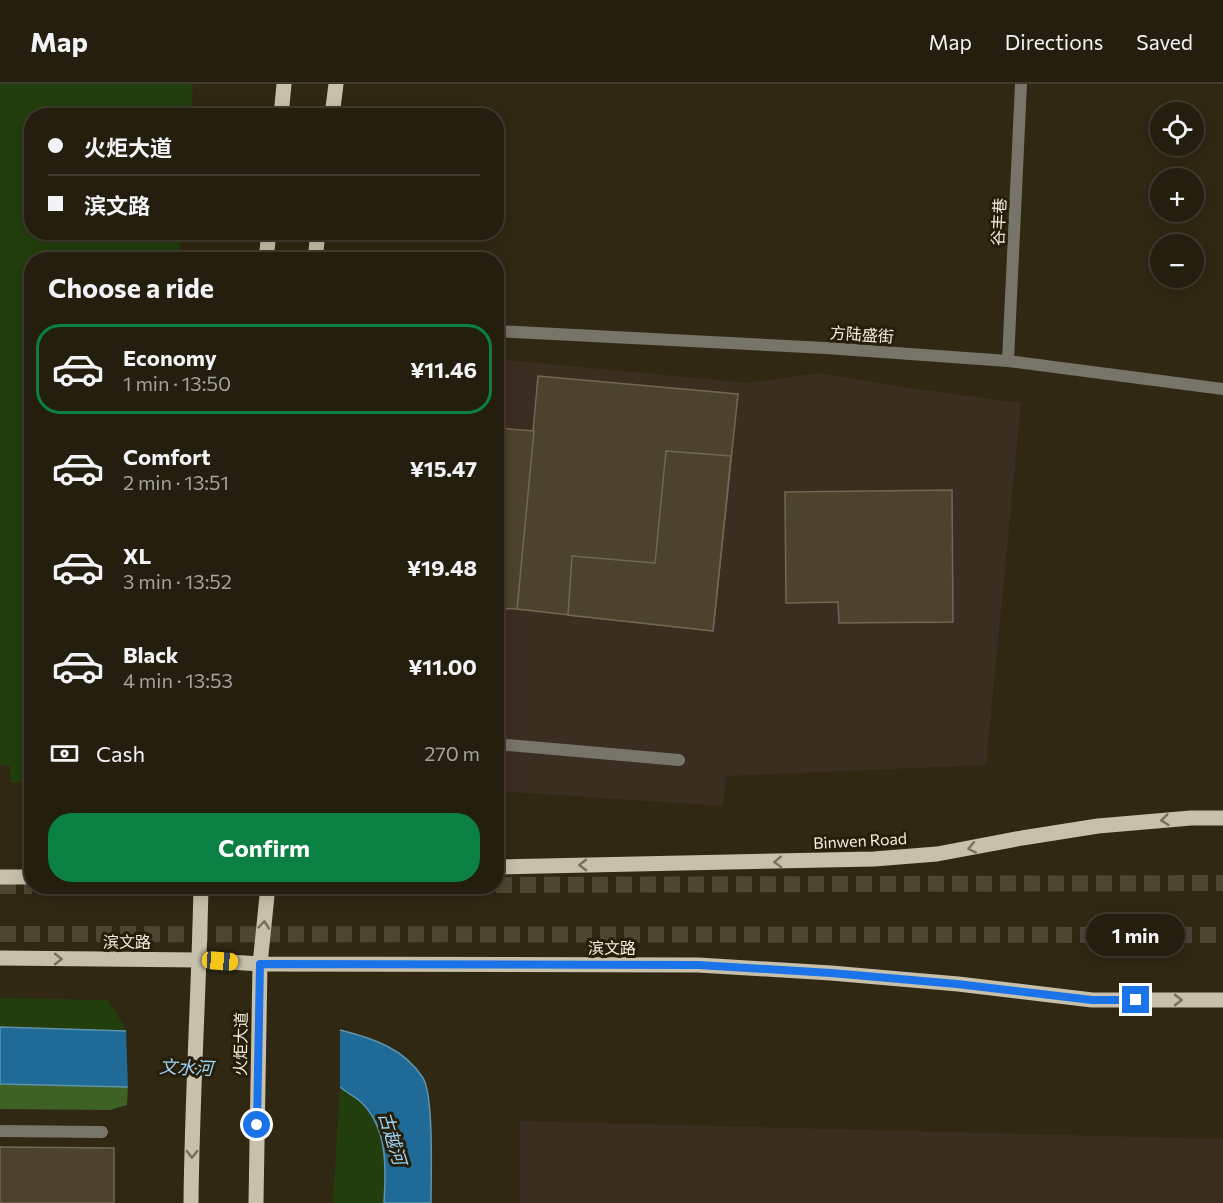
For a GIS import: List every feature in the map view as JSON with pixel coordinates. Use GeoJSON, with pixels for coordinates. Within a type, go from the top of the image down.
{"type":"FeatureCollection","features":[{"type":"Feature","properties":{"kind":"main road"},"geometry":{"type":"LineString","coordinates":[[282,108],[284,84]]}},
{"type":"Feature","properties":{"kind":"main road"},"geometry":{"type":"LineString","coordinates":[[333,108],[336,84]]}},
{"type":"Feature","properties":{"kind":"main road","name":"Binwen Road"},"geometry":{"type":"LineString","coordinates":[[504,867],[874,859],[938,854],[1098,826],[1191,818],[1223,818]]}},
{"type":"Feature","properties":{"kind":"main road"},"geometry":{"type":"LineString","coordinates":[[0,877],[24,877]]}},
{"type":"Feature","properties":{"kind":"main road"},"geometry":{"type":"LineString","coordinates":[[191,1203],[192,1106],[200,960],[201,894]]}},
{"type":"Feature","properties":{"kind":"main road","name":"火炬大道"},"geometry":{"type":"LineString","coordinates":[[256,1203],[260,964],[267,894]]}},
{"type":"Feature","properties":{"kind":"main road","name":"滨文路"},"geometry":{"type":"LineString","coordinates":[[0,958],[200,960],[260,964],[698,965],[957,984],[1092,1000],[1223,999]]}},
{"type":"Feature","properties":{"kind":"street","name":"谷丰巷"},"geometry":{"type":"LineString","coordinates":[[1008,361],[1021,84]]}},
{"type":"Feature","properties":{"kind":"street","name":"方陆盛街"},"geometry":{"type":"LineString","coordinates":[[504,331],[826,348],[1008,361],[1223,389]]}},
{"type":"Feature","properties":{"kind":"street"},"geometry":{"type":"LineString","coordinates":[[504,745],[679,760]]}},
{"type":"Feature","properties":{"kind":"street"},"geometry":{"type":"LineString","coordinates":[[0,1131],[102,1132]]}},
{"type":"Feature","properties":{"kind":"shaded area"},"geometry":{"type":"Polygon","coordinates":[[[504,360],[749,383],[819,373],[1021,403],[986,765],[726,776],[723,806],[504,791],[504,360]]]}},
{"type":"Feature","properties":{"kind":"shaded area"},"geometry":{"type":"Polygon","coordinates":[[[520,1121],[1223,1139],[1223,1203],[520,1203],[520,1121]]]}},
{"type":"Feature","properties":{"kind":"green space"},"geometry":{"type":"Polygon","coordinates":[[[0,84],[193,84],[191,108],[24,108],[24,240],[181,240],[180,252],[24,252],[24,782],[10,783],[10,766],[0,765],[0,84]]]}},
{"type":"Feature","properties":{"kind":"green space"},"geometry":{"type":"Polygon","coordinates":[[[0,998],[108,1000],[127,1031],[0,1027],[0,998]]]}},
{"type":"Feature","properties":{"kind":"green space"},"geometry":{"type":"Polygon","coordinates":[[[0,1084],[128,1087],[127,1105],[110,1110],[0,1109],[0,1084]]]}},
{"type":"Feature","properties":{"kind":"green space"},"geometry":{"type":"Polygon","coordinates":[[[340,1087],[363,1104],[377,1126],[384,1151],[384,1203],[333,1203],[340,1087]]]}},
{"type":"Feature","properties":{"kind":"water"},"geometry":{"type":"Polygon","coordinates":[[[0,1027],[127,1031],[340,1030],[375,1041],[407,1059],[423,1078],[427,1088],[431,1138],[431,1203],[384,1203],[384,1151],[377,1126],[363,1104],[340,1087],[128,1087],[0,1084],[0,1027]]]}},
{"type":"Feature","properties":{"kind":"pier"},"geometry":{"type":"Polygon","coordinates":[[[340,1027],[340,1091],[128,1090],[126,1028],[340,1027]]]}},
{"type":"Feature","properties":{"kind":"building"},"geometry":{"type":"Polygon","coordinates":[[[538,376],[738,394],[713,631],[517,609],[538,376]]]}},
{"type":"Feature","properties":{"kind":"building"},"geometry":{"type":"Polygon","coordinates":[[[504,429],[534,431],[517,609],[504,608],[504,429]]]}},
{"type":"Feature","properties":{"kind":"building"},"geometry":{"type":"Polygon","coordinates":[[[666,451],[731,456],[713,631],[568,615],[572,556],[655,563],[666,451]]]}},
{"type":"Feature","properties":{"kind":"building"},"geometry":{"type":"Polygon","coordinates":[[[952,490],[953,622],[839,623],[838,602],[786,603],[785,492],[952,490]]]}},
{"type":"Feature","properties":{"kind":"building"},"geometry":{"type":"Polygon","coordinates":[[[0,1147],[114,1148],[114,1203],[0,1203],[0,1147]]]}},
{"type":"Feature","properties":{"kind":"tunnel"},"geometry":{"type":"LineString","coordinates":[[504,885],[1223,883]]}},
{"type":"Feature","properties":{"kind":"tunnel"},"geometry":{"type":"LineString","coordinates":[[0,886],[24,886]]}},
{"type":"Feature","properties":{"kind":"tunnel"},"geometry":{"type":"LineString","coordinates":[[0,934],[1223,935]]}},
{"type":"Feature","properties":{"kind":"route"},"geometry":{"type":"LineString","coordinates":[[257,1125],[260,964],[698,965],[957,984],[1092,1000],[1136,1000]]}},
{"type":"Feature","properties":{"kind":"water label","name":"文水河"},"geometry":{"type":"Point","coordinates":[186,1067]}},
{"type":"Feature","properties":{"kind":"water label","name":"古越河"},"geometry":{"type":"Point","coordinates":[393,1138]}}]}
